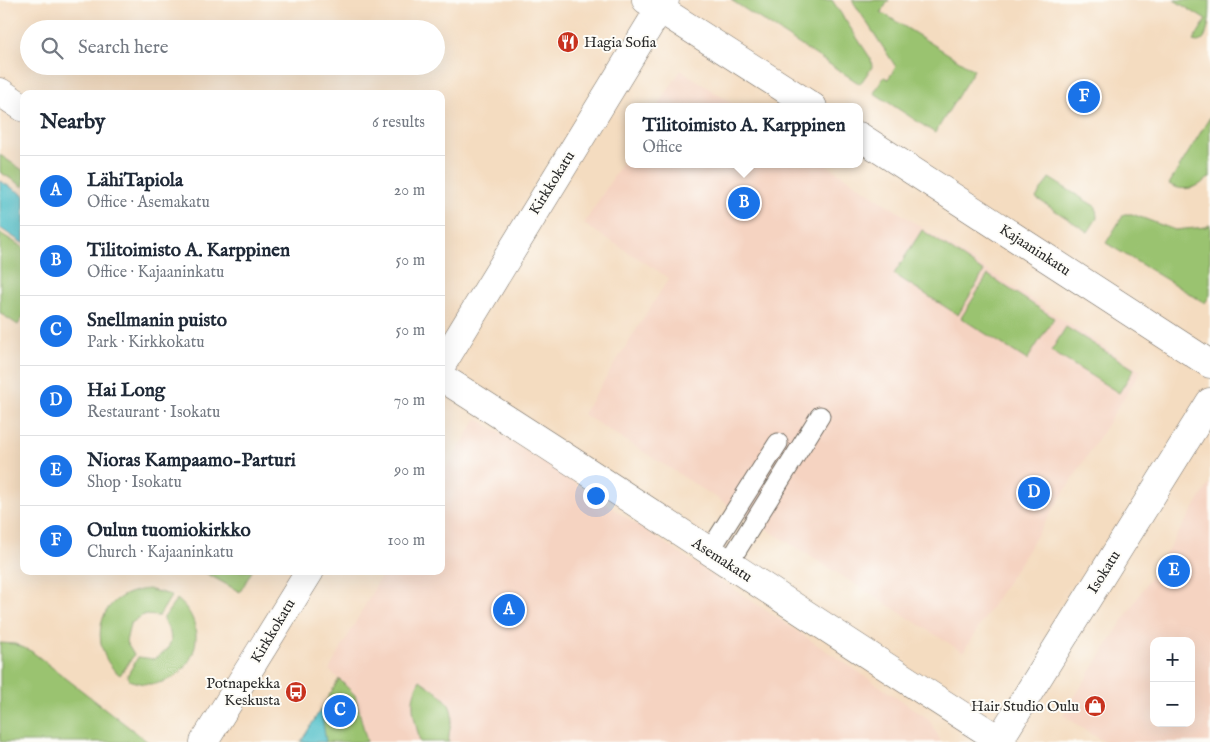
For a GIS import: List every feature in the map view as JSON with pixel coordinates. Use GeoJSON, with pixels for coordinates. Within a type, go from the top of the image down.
{"type":"FeatureCollection","features":[{"type":"Feature","properties":{"kind":"street"},"geometry":{"type":"LineString","coordinates":[[657,3],[807,103]]}},
{"type":"Feature","properties":{"kind":"street","name":"Kirkkokatu"},"geometry":{"type":"LineString","coordinates":[[445,359],[657,3]]}},
{"type":"Feature","properties":{"kind":"street"},"geometry":{"type":"LineString","coordinates":[[0,92],[20,105]]}},
{"type":"Feature","properties":{"kind":"street","name":"Kajaaninkatu"},"geometry":{"type":"LineString","coordinates":[[863,139],[1210,364]]}},
{"type":"Feature","properties":{"kind":"street","name":"Asemakatu"},"geometry":{"type":"LineString","coordinates":[[445,379],[526,430],[1000,741]]}},
{"type":"Feature","properties":{"kind":"street","name":"Isokatu"},"geometry":{"type":"LineString","coordinates":[[1000,741],[1210,402]]}},
{"type":"Feature","properties":{"kind":"street","name":"Kirkkokatu"},"geometry":{"type":"LineString","coordinates":[[204,742],[308,575]]}},
{"type":"Feature","properties":{"kind":"lane"},"geometry":{"type":"LineString","coordinates":[[719,558],[820,416]]}},
{"type":"Feature","properties":{"kind":"lane"},"geometry":{"type":"LineString","coordinates":[[719,558],[778,443]]}},
{"type":"Feature","properties":{"kind":"shaded area"},"geometry":{"type":"Polygon","coordinates":[[[681,70],[731,103],[660,103],[681,70]]]}},
{"type":"Feature","properties":{"kind":"shaded area"},"geometry":{"type":"Polygon","coordinates":[[[625,158],[625,168],[831,168],[1141,371],[963,652],[583,414],[669,278],[584,224],[625,158]]]}},
{"type":"Feature","properties":{"kind":"shaded area"},"geometry":{"type":"Polygon","coordinates":[[[477,418],[929,719],[941,742],[367,742],[355,695],[329,670],[382,575],[445,575],[445,470],[477,418]]]}},
{"type":"Feature","properties":{"kind":"shaded area"},"geometry":{"type":"Polygon","coordinates":[[[1210,483],[1210,742],[1104,742],[1063,715],[1210,483]]]}},
{"type":"Feature","properties":{"kind":"green space"},"geometry":{"type":"Polygon","coordinates":[[[731,0],[832,0],[871,59],[872,67],[860,84],[731,0]]]}},
{"type":"Feature","properties":{"kind":"green space"},"geometry":{"type":"Polygon","coordinates":[[[852,0],[889,0],[881,12],[974,70],[935,133],[874,93],[884,77],[888,79],[896,67],[852,0]]]}},
{"type":"Feature","properties":{"kind":"green space"},"geometry":{"type":"Polygon","coordinates":[[[1174,0],[1210,0],[1208,28],[1203,39],[1199,42],[1193,41],[1206,20],[1174,0]]]}},
{"type":"Feature","properties":{"kind":"green space"},"geometry":{"type":"Polygon","coordinates":[[[1210,117],[1210,177],[1190,188],[1174,187],[1169,184],[1210,117]]]}},
{"type":"Feature","properties":{"kind":"green space"},"geometry":{"type":"Polygon","coordinates":[[[0,155],[20,168],[20,184],[0,172],[0,155]]]}},
{"type":"Feature","properties":{"kind":"green space"},"geometry":{"type":"Polygon","coordinates":[[[1049,178],[1096,207],[1097,218],[1088,232],[1036,198],[1049,178]]]}},
{"type":"Feature","properties":{"kind":"green space"},"geometry":{"type":"Polygon","coordinates":[[[1124,214],[1132,214],[1175,230],[1206,227],[1210,224],[1210,295],[1205,303],[1106,243],[1124,214]]]}},
{"type":"Feature","properties":{"kind":"green space"},"geometry":{"type":"Polygon","coordinates":[[[922,230],[984,272],[958,315],[894,274],[922,230]]]}},
{"type":"Feature","properties":{"kind":"green space"},"geometry":{"type":"Polygon","coordinates":[[[0,233],[20,246],[20,322],[18,325],[0,313],[0,233]]]}},
{"type":"Feature","properties":{"kind":"green space"},"geometry":{"type":"Polygon","coordinates":[[[988,275],[1054,318],[1027,360],[961,318],[988,275]]]}},
{"type":"Feature","properties":{"kind":"green space"},"geometry":{"type":"Polygon","coordinates":[[[1066,327],[1134,369],[1119,393],[1051,351],[1066,327]]]}},
{"type":"Feature","properties":{"kind":"green space"},"geometry":{"type":"Polygon","coordinates":[[[209,575],[250,575],[240,592],[209,575]]]}},
{"type":"Feature","properties":{"kind":"green space"},"geometry":{"type":"Polygon","coordinates":[[[148,589],[171,595],[159,616],[143,615],[130,624],[126,642],[134,655],[120,675],[112,667],[102,647],[101,624],[105,613],[121,597],[148,589]]]}},
{"type":"Feature","properties":{"kind":"green space"},"geometry":{"type":"Polygon","coordinates":[[[177,599],[190,613],[196,629],[195,646],[189,660],[179,673],[165,681],[148,684],[129,680],[127,676],[138,657],[154,659],[167,650],[171,641],[170,632],[163,619],[177,599]]]}},
{"type":"Feature","properties":{"kind":"green space"},"geometry":{"type":"Polygon","coordinates":[[[0,643],[15,644],[31,651],[148,742],[0,742],[0,643]]]}},
{"type":"Feature","properties":{"kind":"green space"},"geometry":{"type":"Polygon","coordinates":[[[339,679],[355,695],[367,742],[301,742],[339,679]]]}},
{"type":"Feature","properties":{"kind":"green space"},"geometry":{"type":"Polygon","coordinates":[[[420,680],[446,700],[449,705],[452,718],[449,742],[420,742],[414,718],[413,703],[420,680]]]}},
{"type":"Feature","properties":{"kind":"water"},"geometry":{"type":"Polygon","coordinates":[[[0,181],[20,193],[20,241],[0,228],[0,181]]]}},
{"type":"Feature","properties":{"kind":"water"},"geometry":{"type":"Polygon","coordinates":[[[321,709],[326,742],[301,742],[302,740],[321,709]]]}},
{"type":"Feature","properties":{"kind":"place","name":"Hagia Sofia"},"geometry":{"type":"Point","coordinates":[568,42]}},
{"type":"Feature","properties":{"kind":"place","name":"Oulun tuomiokirkko"},"geometry":{"type":"Point","coordinates":[1084,97]}},
{"type":"Feature","properties":{"kind":"place","name":"Tilitoimisto A. Karppinen"},"geometry":{"type":"Point","coordinates":[744,203]}},
{"type":"Feature","properties":{"kind":"place","name":"Hai Long"},"geometry":{"type":"Point","coordinates":[1034,493]}},
{"type":"Feature","properties":{"kind":"place","name":"Nioras Kampaamo-Parturi"},"geometry":{"type":"Point","coordinates":[1174,571]}},
{"type":"Feature","properties":{"kind":"place","name":"LähiTapiola"},"geometry":{"type":"Point","coordinates":[509,610]}},
{"type":"Feature","properties":{"kind":"place","name":"Potnapekka Keskusta"},"geometry":{"type":"Point","coordinates":[296,692]}},
{"type":"Feature","properties":{"kind":"place","name":"Hair Studio Oulu"},"geometry":{"type":"Point","coordinates":[1095,706]}},
{"type":"Feature","properties":{"kind":"place","name":"Snellmanin puisto"},"geometry":{"type":"Point","coordinates":[340,711]}}]}
